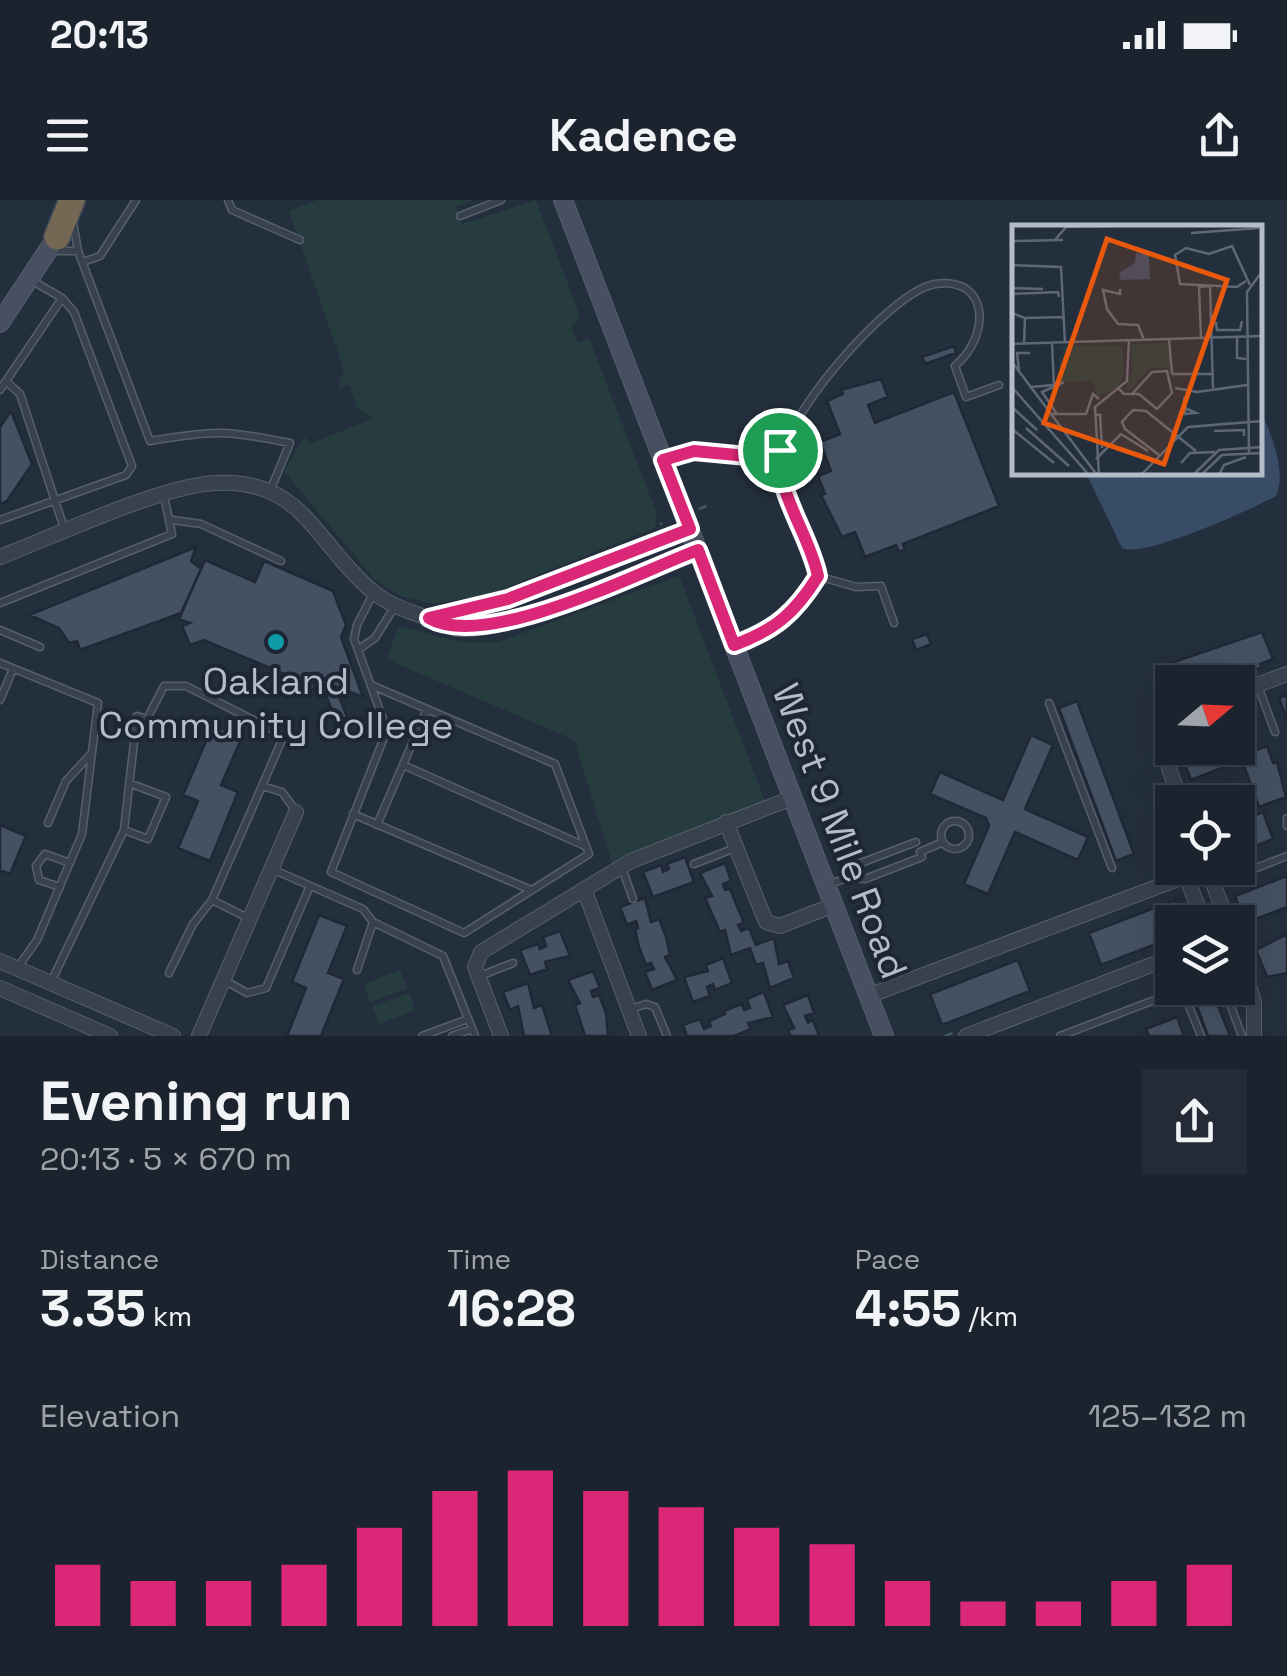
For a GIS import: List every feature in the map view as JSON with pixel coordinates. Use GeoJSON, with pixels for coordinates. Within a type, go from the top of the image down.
{"type":"FeatureCollection","features":[{"type":"Feature","properties":{"kind":"main road"},"geometry":{"type":"LineString","coordinates":[[0,324],[82,200]]}},
{"type":"Feature","properties":{"kind":"main road","name":"West 9 Mile Road"},"geometry":{"type":"LineString","coordinates":[[563,200],[884,1036]]}},
{"type":"Feature","properties":{"kind":"street"},"geometry":{"type":"LineString","coordinates":[[0,557],[164,496],[214,483],[238,483],[270,492],[307,515],[374,593],[443,627],[464,629],[525,617],[698,550]]}},
{"type":"Feature","properties":{"kind":"street"},"geometry":{"type":"LineString","coordinates":[[429,618],[517,595],[690,529]]}},
{"type":"Feature","properties":{"kind":"street"},"geometry":{"type":"LineString","coordinates":[[563,578],[572,599]]}},
{"type":"Feature","properties":{"kind":"street"},"geometry":{"type":"LineString","coordinates":[[517,595],[525,617]]}},
{"type":"Feature","properties":{"kind":"street"},"geometry":{"type":"LineString","coordinates":[[1255,686],[1287,674]]}},
{"type":"Feature","properties":{"kind":"street"},"geometry":{"type":"LineString","coordinates":[[501,1036],[478,976],[475,961],[481,952],[621,867],[792,798]]}},
{"type":"Feature","properties":{"kind":"street"},"geometry":{"type":"LineString","coordinates":[[199,1036],[296,812]]}},
{"type":"Feature","properties":{"kind":"street"},"geometry":{"type":"LineString","coordinates":[[726,822],[761,914],[773,926],[834,905]]}},
{"type":"Feature","properties":{"kind":"street"},"geometry":{"type":"LineString","coordinates":[[868,996],[1186,876],[1197,905]]}},
{"type":"Feature","properties":{"kind":"street"},"geometry":{"type":"LineString","coordinates":[[584,889],[639,1036]]}},
{"type":"Feature","properties":{"kind":"street"},"geometry":{"type":"LineString","coordinates":[[0,961],[173,1036]]}},
{"type":"Feature","properties":{"kind":"street"},"geometry":{"type":"LineString","coordinates":[[966,1036],[1155,964]]}},
{"type":"Feature","properties":{"kind":"street"},"geometry":{"type":"LineString","coordinates":[[17,968],[6,991],[85,1031],[107,1035],[102,1018],[112,1010]]}},
{"type":"Feature","properties":{"kind":"street"},"geometry":{"type":"LineString","coordinates":[[1254,1005],[1254,1036]]}},
{"type":"Feature","properties":{"kind":"lane"},"geometry":{"type":"LineString","coordinates":[[83,262],[100,256],[136,200]]}},
{"type":"Feature","properties":{"kind":"lane"},"geometry":{"type":"LineString","coordinates":[[228,200],[232,210],[300,240]]}},
{"type":"Feature","properties":{"kind":"lane"},"geometry":{"type":"LineString","coordinates":[[460,216],[501,200]]}},
{"type":"Feature","properties":{"kind":"lane"},"geometry":{"type":"LineString","coordinates":[[65,231],[83,262],[150,440],[207,430],[242,430],[290,443],[270,492]]}},
{"type":"Feature","properties":{"kind":"lane"},"geometry":{"type":"LineString","coordinates":[[0,520],[126,475],[132,466],[74,312],[62,298],[30,278]]}},
{"type":"Feature","properties":{"kind":"lane"},"geometry":{"type":"LineString","coordinates":[[734,645],[776,628],[794,612],[818,576],[812,546],[778,473],[780,450],[815,392],[848,350],[909,298],[933,284],[956,285],[972,296],[980,309],[981,333],[971,352],[955,366],[966,397],[999,385]]}},
{"type":"Feature","properties":{"kind":"lane"},"geometry":{"type":"LineString","coordinates":[[0,390],[62,298]]}},
{"type":"Feature","properties":{"kind":"lane"},"geometry":{"type":"LineString","coordinates":[[6,381],[20,394],[65,532]]}},
{"type":"Feature","properties":{"kind":"lane"},"geometry":{"type":"LineString","coordinates":[[663,460],[694,451],[747,456],[780,450]]}},
{"type":"Feature","properties":{"kind":"lane"},"geometry":{"type":"LineString","coordinates":[[747,456],[767,471],[778,473]]}},
{"type":"Feature","properties":{"kind":"lane"},"geometry":{"type":"LineString","coordinates":[[0,603],[172,534],[173,520],[164,496]]}},
{"type":"Feature","properties":{"kind":"lane"},"geometry":{"type":"LineString","coordinates":[[173,520],[201,524],[282,560]]}},
{"type":"Feature","properties":{"kind":"lane"},"geometry":{"type":"LineString","coordinates":[[818,576],[856,586],[881,586],[894,623]]}},
{"type":"Feature","properties":{"kind":"lane"},"geometry":{"type":"LineString","coordinates":[[371,685],[555,764],[589,854],[464,933],[331,872],[387,730],[371,685],[359,649],[356,625],[374,593]]}},
{"type":"Feature","properties":{"kind":"lane"},"geometry":{"type":"LineString","coordinates":[[359,649],[375,638],[396,606]]}},
{"type":"Feature","properties":{"kind":"lane"},"geometry":{"type":"LineString","coordinates":[[0,630],[40,647]]}},
{"type":"Feature","properties":{"kind":"lane"},"geometry":{"type":"LineString","coordinates":[[0,663],[98,703],[82,834],[37,940],[17,968]]}},
{"type":"Feature","properties":{"kind":"lane"},"geometry":{"type":"LineString","coordinates":[[0,700],[14,668]]}},
{"type":"Feature","properties":{"kind":"lane"},"geometry":{"type":"LineString","coordinates":[[51,983],[124,830],[137,716],[147,719],[158,691],[170,684],[186,686],[277,732],[281,742],[212,900],[193,924],[169,972]]}},
{"type":"Feature","properties":{"kind":"lane"},"geometry":{"type":"LineString","coordinates":[[1258,685],[1275,732]]}},
{"type":"Feature","properties":{"kind":"lane"},"geometry":{"type":"LineString","coordinates":[[1050,704],[1112,868]]}},
{"type":"Feature","properties":{"kind":"lane"},"geometry":{"type":"LineString","coordinates":[[377,824],[427,709]]}},
{"type":"Feature","properties":{"kind":"lane"},"geometry":{"type":"LineString","coordinates":[[48,824],[66,781],[92,753]]}},
{"type":"Feature","properties":{"kind":"lane"},"geometry":{"type":"LineString","coordinates":[[403,765],[586,846]]}},
{"type":"Feature","properties":{"kind":"lane"},"geometry":{"type":"LineString","coordinates":[[124,830],[148,839],[166,797],[129,783]]}},
{"type":"Feature","properties":{"kind":"lane"},"geometry":{"type":"LineString","coordinates":[[262,786],[282,792],[296,812]]}},
{"type":"Feature","properties":{"kind":"lane"},"geometry":{"type":"LineString","coordinates":[[353,814],[532,890]]}},
{"type":"Feature","properties":{"kind":"lane"},"geometry":{"type":"LineString","coordinates":[[1287,818],[1287,826]]}},
{"type":"Feature","properties":{"kind":"lane"},"geometry":{"type":"LineString","coordinates":[[961,822],[967,828],[964,846],[950,848],[942,842],[941,833],[948,823],[961,822]]}},
{"type":"Feature","properties":{"kind":"lane"},"geometry":{"type":"LineString","coordinates":[[847,878],[853,866],[916,842]]}},
{"type":"Feature","properties":{"kind":"lane"},"geometry":{"type":"LineString","coordinates":[[826,885],[847,878],[865,879],[942,842]]}},
{"type":"Feature","properties":{"kind":"lane"},"geometry":{"type":"LineString","coordinates":[[694,864],[736,848]]}},
{"type":"Feature","properties":{"kind":"lane"},"geometry":{"type":"LineString","coordinates":[[60,887],[40,880],[36,866],[46,854],[70,862]]}},
{"type":"Feature","properties":{"kind":"lane"},"geometry":{"type":"LineString","coordinates":[[1255,868],[1287,856]]}},
{"type":"Feature","properties":{"kind":"lane"},"geometry":{"type":"LineString","coordinates":[[621,867],[633,899]]}},
{"type":"Feature","properties":{"kind":"lane"},"geometry":{"type":"LineString","coordinates":[[271,868],[363,909],[373,922],[443,956],[473,1032],[452,1036]]}},
{"type":"Feature","properties":{"kind":"lane"},"geometry":{"type":"LineString","coordinates":[[224,980],[247,994],[266,988],[310,886]]}},
{"type":"Feature","properties":{"kind":"lane"},"geometry":{"type":"LineString","coordinates":[[212,900],[249,919]]}},
{"type":"Feature","properties":{"kind":"lane"},"geometry":{"type":"LineString","coordinates":[[357,970],[373,922]]}},
{"type":"Feature","properties":{"kind":"lane"},"geometry":{"type":"LineString","coordinates":[[478,976],[512,963]]}},
{"type":"Feature","properties":{"kind":"lane"},"geometry":{"type":"LineString","coordinates":[[1060,1036],[1155,999]]}},
{"type":"Feature","properties":{"kind":"lane"},"geometry":{"type":"LineString","coordinates":[[630,1010],[646,1004],[656,1006],[667,1036]]}},
{"type":"Feature","properties":{"kind":"lane"},"geometry":{"type":"LineString","coordinates":[[1190,1005],[1201,1036]]}},
{"type":"Feature","properties":{"kind":"lane"},"geometry":{"type":"LineString","coordinates":[[1230,1005],[1242,1036]]}},
{"type":"Feature","properties":{"kind":"lane"},"geometry":{"type":"LineString","coordinates":[[422,1036],[468,1019]]}},
{"type":"Feature","properties":{"kind":"path"},"geometry":{"type":"LineString","coordinates":[[699,510],[714,503]]}},
{"type":"Feature","properties":{"kind":"green space"},"geometry":{"type":"Polygon","coordinates":[[[317,200],[473,200],[456,207],[462,224],[536,200],[580,316],[571,327],[578,343],[589,338],[657,514],[655,528],[485,596],[432,604],[400,596],[374,579],[284,471],[304,437],[311,443],[372,419],[357,408],[349,385],[337,390],[344,370],[289,211],[317,200]]]}},
{"type":"Feature","properties":{"kind":"green space"},"geometry":{"type":"Polygon","coordinates":[[[679,576],[765,801],[650,845],[613,866],[574,740],[386,659],[399,626],[459,642],[498,642],[679,576]]]}},
{"type":"Feature","properties":{"kind":"green space"},"geometry":{"type":"Polygon","coordinates":[[[400,970],[407,988],[370,1002],[364,984],[400,970]]]}},
{"type":"Feature","properties":{"kind":"green space"},"geometry":{"type":"Polygon","coordinates":[[[409,993],[415,1010],[379,1024],[372,1006],[409,993]]]}},
{"type":"Feature","properties":{"kind":"water"},"geometry":{"type":"Polygon","coordinates":[[[1262,415],[1279,464],[1276,496],[1174,540],[1122,548],[1087,475],[1262,475],[1262,415]]]}},
{"type":"Feature","properties":{"kind":"building"},"geometry":{"type":"Polygon","coordinates":[[[954,346],[956,353],[925,364],[922,357],[954,346]]]}},
{"type":"Feature","properties":{"kind":"building"},"geometry":{"type":"Polygon","coordinates":[[[881,379],[888,397],[868,405],[875,423],[954,392],[999,506],[903,544],[905,549],[899,552],[896,545],[865,557],[855,532],[842,537],[821,495],[825,494],[818,476],[831,471],[820,442],[840,434],[827,401],[843,394],[841,390],[881,379]]]}},
{"type":"Feature","properties":{"kind":"building"},"geometry":{"type":"Polygon","coordinates":[[[11,411],[32,464],[7,501],[0,504],[0,427],[11,411]]]}},
{"type":"Feature","properties":{"kind":"building","name":"Oakland Community College"},"geometry":{"type":"Polygon","coordinates":[[[196,547],[191,561],[201,569],[181,613],[80,650],[77,641],[69,643],[59,628],[29,615],[196,547]]]}},
{"type":"Feature","properties":{"kind":"building","name":"Oakland Community College"},"geometry":{"type":"Polygon","coordinates":[[[205,560],[255,582],[264,561],[333,591],[346,625],[341,637],[363,697],[335,686],[347,717],[336,721],[319,677],[312,680],[315,688],[301,693],[296,679],[204,640],[190,645],[182,626],[190,623],[179,619],[205,560]]]}},
{"type":"Feature","properties":{"kind":"building"},"geometry":{"type":"Polygon","coordinates":[[[1262,632],[1273,659],[1255,669],[1255,665],[1171,663],[1262,632]]]}},
{"type":"Feature","properties":{"kind":"building"},"geometry":{"type":"Polygon","coordinates":[[[927,634],[931,644],[916,650],[912,639],[927,634]]]}},
{"type":"Feature","properties":{"kind":"building"},"geometry":{"type":"Polygon","coordinates":[[[1287,695],[1287,720],[1279,698],[1287,695]]]}},
{"type":"Feature","properties":{"kind":"building"},"geometry":{"type":"Polygon","coordinates":[[[1077,701],[1134,854],[1116,861],[1059,708],[1077,701]]]}},
{"type":"Feature","properties":{"kind":"building"},"geometry":{"type":"Polygon","coordinates":[[[213,725],[242,737],[221,785],[238,792],[210,861],[178,848],[198,801],[183,795],[213,725]]]}},
{"type":"Feature","properties":{"kind":"building"},"geometry":{"type":"Polygon","coordinates":[[[1031,735],[1053,745],[1025,809],[1088,837],[1078,860],[1015,832],[988,894],[964,884],[989,826],[986,818],[930,794],[940,772],[1003,800],[1031,735]]]}},
{"type":"Feature","properties":{"kind":"building"},"geometry":{"type":"Polygon","coordinates":[[[1267,746],[1273,763],[1277,762],[1286,797],[1259,807],[1255,785],[1251,785],[1244,765],[1255,765],[1255,750],[1267,746]]]}},
{"type":"Feature","properties":{"kind":"building"},"geometry":{"type":"Polygon","coordinates":[[[1185,765],[1229,765],[1191,780],[1185,765]]]}},
{"type":"Feature","properties":{"kind":"building"},"geometry":{"type":"Polygon","coordinates":[[[1263,812],[1273,839],[1255,846],[1255,815],[1263,812]]]}},
{"type":"Feature","properties":{"kind":"building"},"geometry":{"type":"Polygon","coordinates":[[[0,825],[26,836],[10,874],[0,870],[0,825]]]}},
{"type":"Feature","properties":{"kind":"building"},"geometry":{"type":"Polygon","coordinates":[[[685,857],[694,882],[653,897],[643,872],[661,865],[663,872],[669,869],[667,864],[685,857]]]}},
{"type":"Feature","properties":{"kind":"building"},"geometry":{"type":"Polygon","coordinates":[[[725,863],[731,881],[723,884],[725,890],[730,889],[744,923],[738,925],[741,931],[749,928],[756,945],[774,938],[779,964],[788,961],[794,978],[770,988],[763,963],[756,965],[750,948],[731,955],[725,930],[720,932],[705,898],[712,896],[700,873],[725,863]]]}},
{"type":"Feature","properties":{"kind":"building"},"geometry":{"type":"Polygon","coordinates":[[[1287,876],[1287,907],[1255,919],[1255,905],[1238,905],[1235,896],[1287,876]]]}},
{"type":"Feature","properties":{"kind":"building"},"geometry":{"type":"Polygon","coordinates":[[[645,898],[651,922],[659,919],[670,955],[665,957],[677,980],[652,990],[645,972],[654,969],[651,963],[646,965],[639,947],[636,921],[627,925],[620,907],[645,898]]]}},
{"type":"Feature","properties":{"kind":"building"},"geometry":{"type":"Polygon","coordinates":[[[1155,908],[1155,944],[1101,965],[1089,933],[1155,908]]]}},
{"type":"Feature","properties":{"kind":"building"},"geometry":{"type":"Polygon","coordinates":[[[319,915],[347,926],[328,973],[344,979],[321,1036],[287,1036],[306,988],[292,982],[319,915]]]}},
{"type":"Feature","properties":{"kind":"building"},"geometry":{"type":"Polygon","coordinates":[[[560,931],[570,956],[545,962],[547,969],[530,975],[520,950],[538,944],[540,949],[546,946],[543,937],[560,931]]]}},
{"type":"Feature","properties":{"kind":"building"},"geometry":{"type":"Polygon","coordinates":[[[1287,934],[1287,973],[1267,977],[1256,950],[1287,934]]]}},
{"type":"Feature","properties":{"kind":"building"},"geometry":{"type":"Polygon","coordinates":[[[723,958],[732,983],[715,990],[713,984],[707,987],[710,996],[693,1002],[684,977],[708,971],[706,965],[723,958]]]}},
{"type":"Feature","properties":{"kind":"building"},"geometry":{"type":"Polygon","coordinates":[[[1018,960],[1030,991],[942,1025],[930,994],[1018,960]]]}},
{"type":"Feature","properties":{"kind":"building"},"geometry":{"type":"Polygon","coordinates":[[[593,971],[600,988],[591,991],[593,997],[599,995],[606,1013],[608,1036],[585,1036],[575,1005],[580,1003],[568,980],[593,971]]]}},
{"type":"Feature","properties":{"kind":"building"},"geometry":{"type":"Polygon","coordinates":[[[528,983],[534,1008],[542,1005],[552,1036],[524,1036],[518,1006],[510,1010],[503,992],[528,983]]]}},
{"type":"Feature","properties":{"kind":"building"},"geometry":{"type":"Polygon","coordinates":[[[764,992],[773,1017],[748,1023],[751,1029],[734,1036],[687,1036],[683,1025],[700,1019],[704,1029],[724,1011],[742,1004],[744,1010],[750,1008],[747,999],[764,992]]]}},
{"type":"Feature","properties":{"kind":"building"},"geometry":{"type":"Polygon","coordinates":[[[808,995],[814,1013],[805,1016],[808,1023],[813,1020],[819,1036],[791,1036],[788,1030],[794,1028],[783,1005],[808,995]]]}},
{"type":"Feature","properties":{"kind":"building"},"geometry":{"type":"Polygon","coordinates":[[[1197,1005],[1218,1005],[1230,1036],[1208,1036],[1197,1005]]]}},
{"type":"Feature","properties":{"kind":"building"},"geometry":{"type":"Polygon","coordinates":[[[1177,1017],[1184,1036],[1149,1036],[1146,1029],[1177,1017]]]}},
{"type":"Feature","properties":{"kind":"place","name":"Oakland Community College"},"geometry":{"type":"Point","coordinates":[276,642]}},
{"type":"Feature","properties":{"kind":"route"},"geometry":{"type":"LineString","coordinates":[[768,449],[780,450],[778,473],[812,546],[818,576],[794,612],[776,628],[734,645],[698,550],[499,625],[443,627],[429,618],[508,599],[690,529],[663,460],[694,451],[747,456],[768,449]]}}]}
